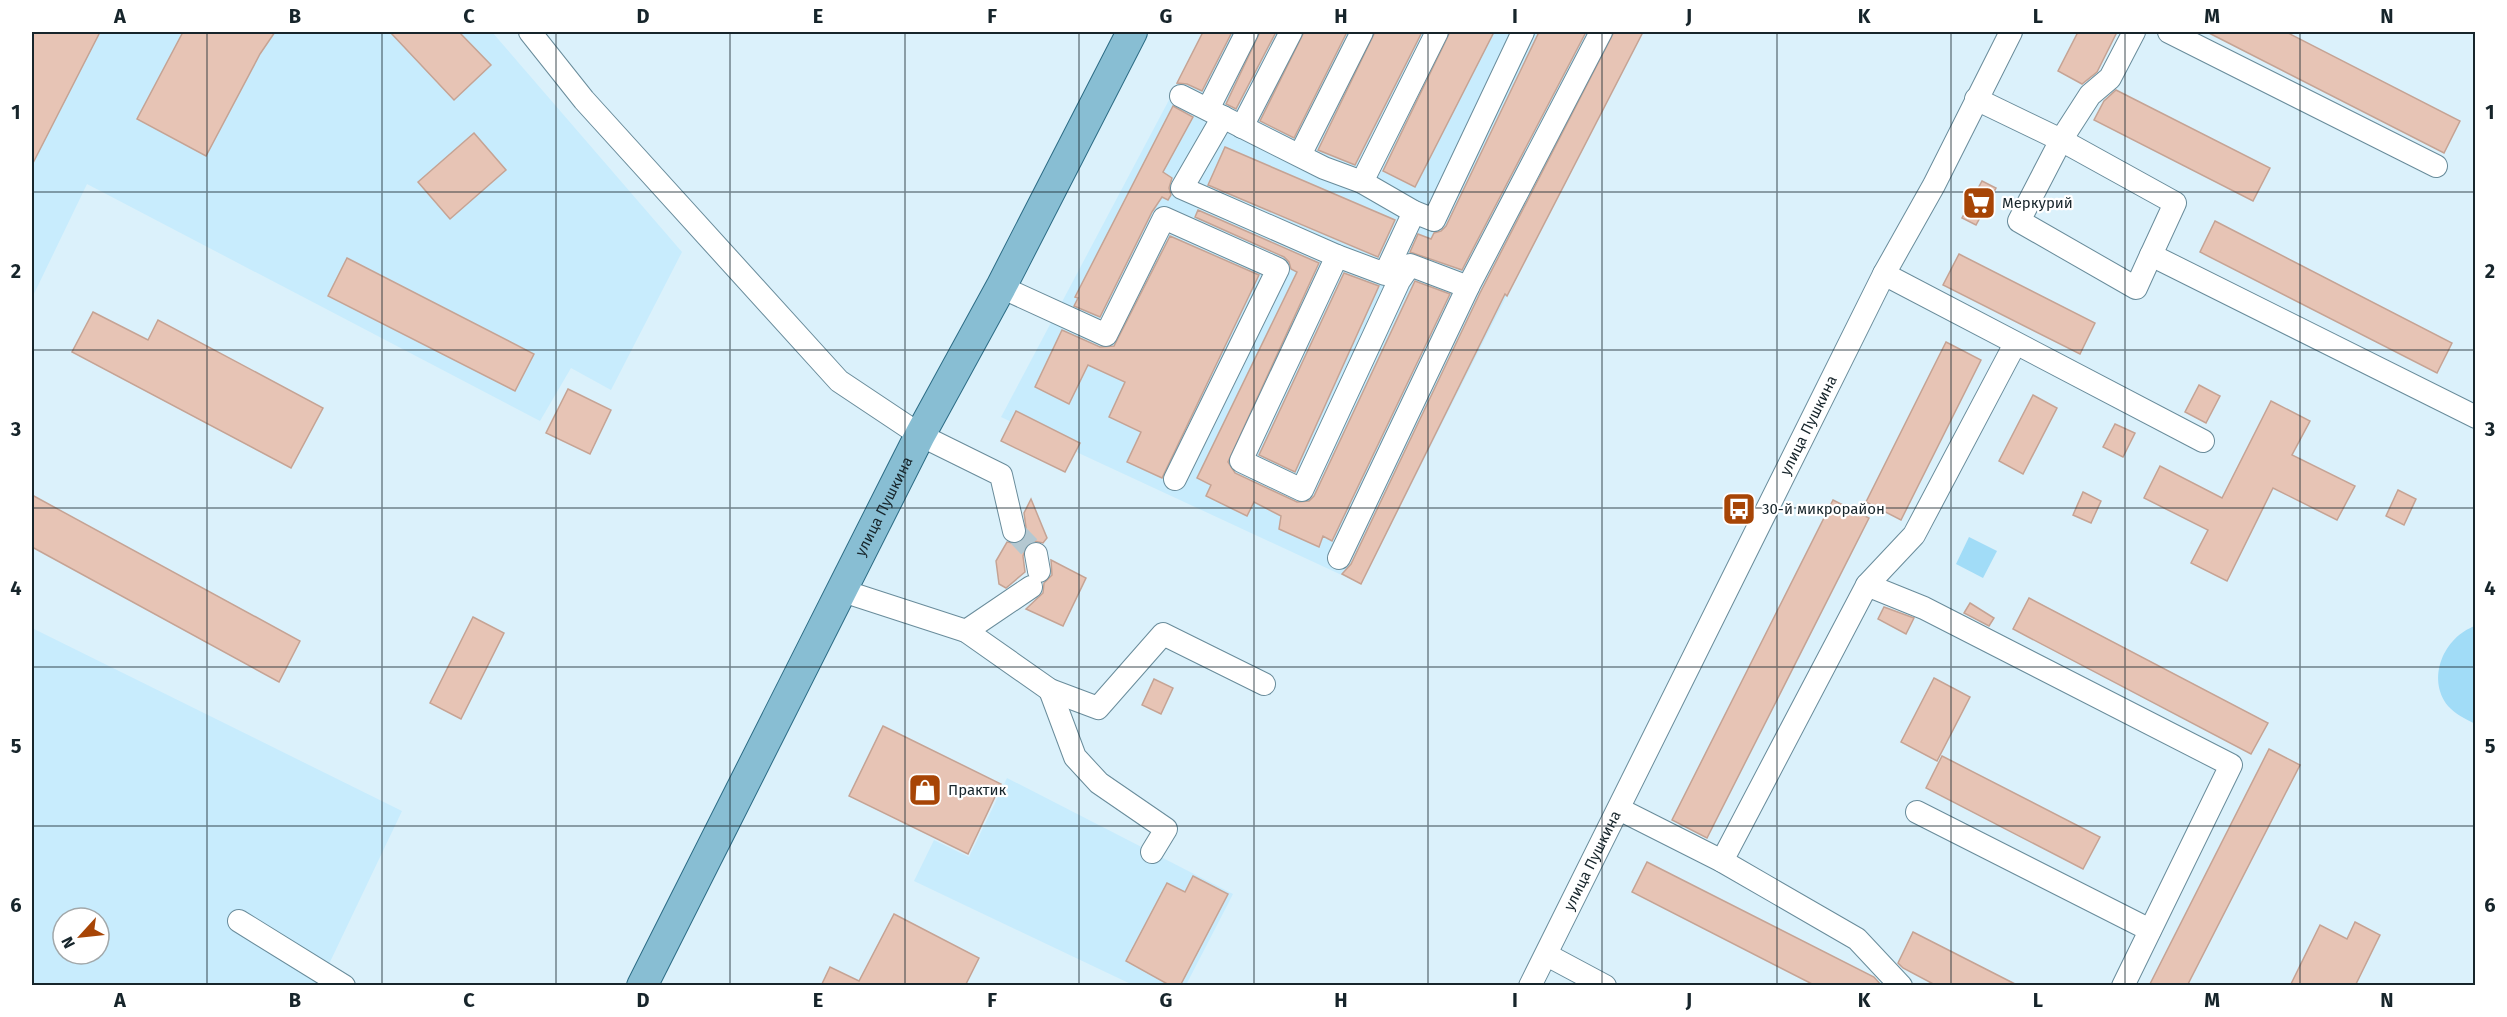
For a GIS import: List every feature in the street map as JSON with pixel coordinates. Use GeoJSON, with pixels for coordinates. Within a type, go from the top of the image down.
{"type":"FeatureCollection","features":[{"type":"Feature","properties":{"kind":"main road","name":"улица Пушкина"},"geometry":{"type":"LineString","coordinates":[[642,986],[920,435],[1000,287],[1132,32]]}},
{"type":"Feature","properties":{"kind":"street"},"geometry":{"type":"LineString","coordinates":[[530,32],[584,100],[839,381],[920,435],[1001,475],[1014,531]]}},
{"type":"Feature","properties":{"kind":"street"},"geometry":{"type":"LineString","coordinates":[[1224,118],[1247,32]]}},
{"type":"Feature","properties":{"kind":"street"},"geometry":{"type":"LineString","coordinates":[[1000,287],[1106,335],[1164,218],[1224,118],[1290,32]]}},
{"type":"Feature","properties":{"kind":"street"},"geometry":{"type":"LineString","coordinates":[[1300,155],[1362,32]]}},
{"type":"Feature","properties":{"kind":"street"},"geometry":{"type":"LineString","coordinates":[[1362,182],[1437,32]]}},
{"type":"Feature","properties":{"kind":"street"},"geometry":{"type":"LineString","coordinates":[[1180,96],[1300,155],[1362,182],[1414,212],[1434,220],[1523,32]]}},
{"type":"Feature","properties":{"kind":"street"},"geometry":{"type":"LineString","coordinates":[[1339,558],[1468,287],[1601,32]]}},
{"type":"Feature","properties":{"kind":"street","name":"улица Пушкина"},"geometry":{"type":"LineString","coordinates":[[1530,986],[1884,274],[1934,184],[2011,32]]}},
{"type":"Feature","properties":{"kind":"street"},"geometry":{"type":"LineString","coordinates":[[1976,99],[2061,140],[2175,203],[2136,288],[2019,221],[2061,140],[2090,95],[2110,78],[2134,32]]}},
{"type":"Feature","properties":{"kind":"street"},"geometry":{"type":"LineString","coordinates":[[2169,32],[2436,166]]}},
{"type":"Feature","properties":{"kind":"street"},"geometry":{"type":"LineString","coordinates":[[1182,188],[1337,256],[1392,277]]}},
{"type":"Feature","properties":{"kind":"street"},"geometry":{"type":"LineString","coordinates":[[1337,256],[1241,461],[1302,490],[1392,277],[1414,212]]}},
{"type":"Feature","properties":{"kind":"street"},"geometry":{"type":"LineString","coordinates":[[1164,218],[1278,269],[1175,479]]}},
{"type":"Feature","properties":{"kind":"street"},"geometry":{"type":"LineString","coordinates":[[2151,255],[2475,417]]}},
{"type":"Feature","properties":{"kind":"street"},"geometry":{"type":"LineString","coordinates":[[1392,277],[1410,265],[1468,287]]}},
{"type":"Feature","properties":{"kind":"street"},"geometry":{"type":"LineString","coordinates":[[1884,274],[2203,441]]}},
{"type":"Feature","properties":{"kind":"street"},"geometry":{"type":"LineString","coordinates":[[1722,861],[1867,585],[1914,535],[2015,344]]}},
{"type":"Feature","properties":{"kind":"street"},"geometry":{"type":"LineString","coordinates":[[966,631],[1036,571]]}},
{"type":"Feature","properties":{"kind":"street"},"geometry":{"type":"LineString","coordinates":[[1867,585],[1924,608],[2231,765],[2123,986]]}},
{"type":"Feature","properties":{"kind":"street"},"geometry":{"type":"LineString","coordinates":[[843,591],[966,631],[1050,690],[1098,708],[1163,634],[1264,684]]}},
{"type":"Feature","properties":{"kind":"street"},"geometry":{"type":"LineString","coordinates":[[1050,690],[1075,757],[1099,783],[1166,829],[1152,852]]}},
{"type":"Feature","properties":{"kind":"street"},"geometry":{"type":"LineString","coordinates":[[1619,809],[1722,861],[1857,939],[1901,986]]}},
{"type":"Feature","properties":{"kind":"street"},"geometry":{"type":"LineString","coordinates":[[1917,812],[2150,930]]}},
{"type":"Feature","properties":{"kind":"street"},"geometry":{"type":"LineString","coordinates":[[239,921],[344,986]]}},
{"type":"Feature","properties":{"kind":"street"},"geometry":{"type":"LineString","coordinates":[[1546,955],[1605,986]]}},
{"type":"Feature","properties":{"kind":"shaded area"},"geometry":{"type":"Polygon","coordinates":[[[32,32],[492,32],[682,252],[611,390],[571,368],[540,421],[87,184],[32,298],[32,32]]]}},
{"type":"Feature","properties":{"kind":"shaded area"},"geometry":{"type":"Polygon","coordinates":[[[1205,32],[1640,32],[1361,584],[1001,417],[1205,32]]]}},
{"type":"Feature","properties":{"kind":"shaded area"},"geometry":{"type":"Polygon","coordinates":[[[1969,537],[1997,551],[1983,578],[1956,564],[1969,537]]]}},
{"type":"Feature","properties":{"kind":"shaded area"},"geometry":{"type":"Polygon","coordinates":[[[2476,626],[2475,724],[2448,706],[2442,695],[2439,671],[2447,649],[2455,639],[2464,631],[2476,626]]]}},
{"type":"Feature","properties":{"kind":"shaded area"},"geometry":{"type":"Polygon","coordinates":[[[32,628],[402,811],[319,985],[32,985],[32,628]]]}},
{"type":"Feature","properties":{"kind":"shaded area"},"geometry":{"type":"Polygon","coordinates":[[[1007,778],[1233,894],[1186,985],[1135,986],[914,881],[934,840],[969,857],[1007,778]]]}},
{"type":"Feature","properties":{"kind":"building"},"geometry":{"type":"Polygon","coordinates":[[[32,32],[100,32],[32,165],[32,32]]]}},
{"type":"Feature","properties":{"kind":"building"},"geometry":{"type":"Polygon","coordinates":[[[183,32],[275,32],[260,54],[206,156],[137,119],[183,32]]]}},
{"type":"Feature","properties":{"kind":"building"},"geometry":{"type":"Polygon","coordinates":[[[390,32],[459,32],[491,65],[454,100],[390,32]]]}},
{"type":"Feature","properties":{"kind":"building"},"geometry":{"type":"Polygon","coordinates":[[[1203,32],[1232,32],[1202,91],[1187,84],[1177,83],[1203,32]]]}},
{"type":"Feature","properties":{"kind":"building"},"geometry":{"type":"Polygon","coordinates":[[[1260,32],[1276,32],[1236,109],[1226,104],[1260,32]]]}},
{"type":"Feature","properties":{"kind":"building"},"geometry":{"type":"Polygon","coordinates":[[[1304,32],[1347,32],[1294,138],[1260,121],[1304,32]]]}},
{"type":"Feature","properties":{"kind":"building"},"geometry":{"type":"Polygon","coordinates":[[[1375,32],[1422,32],[1355,165],[1318,150],[1375,32]]]}},
{"type":"Feature","properties":{"kind":"building"},"geometry":{"type":"Polygon","coordinates":[[[1450,32],[1494,32],[1415,187],[1383,171],[1450,32]]]}},
{"type":"Feature","properties":{"kind":"building"},"geometry":{"type":"Polygon","coordinates":[[[1539,32],[1586,32],[1462,270],[1410,252],[1418,234],[1431,239],[1434,233],[1446,226],[1539,32]]]}},
{"type":"Feature","properties":{"kind":"building"},"geometry":{"type":"Polygon","coordinates":[[[1614,32],[1643,32],[1507,296],[1505,294],[1361,584],[1342,574],[1351,564],[1480,293],[1614,32]]]}},
{"type":"Feature","properties":{"kind":"building"},"geometry":{"type":"Polygon","coordinates":[[[2078,32],[2117,32],[2097,72],[2082,84],[2058,71],[2078,32]]]}},
{"type":"Feature","properties":{"kind":"building"},"geometry":{"type":"Polygon","coordinates":[[[2207,32],[2286,32],[2460,121],[2444,153],[2207,32]]]}},
{"type":"Feature","properties":{"kind":"building"},"geometry":{"type":"Polygon","coordinates":[[[2116,90],[2270,168],[2253,201],[2094,120],[2104,101],[2116,90]]]}},
{"type":"Feature","properties":{"kind":"building"},"geometry":{"type":"Polygon","coordinates":[[[1173,106],[1193,117],[1163,172],[1172,178],[1169,188],[1171,195],[1168,200],[1162,197],[1152,212],[1100,317],[1074,306],[1078,298],[1075,297],[1173,106]]]}},
{"type":"Feature","properties":{"kind":"building"},"geometry":{"type":"Polygon","coordinates":[[[474,133],[506,170],[450,219],[418,182],[474,133]]]}},
{"type":"Feature","properties":{"kind":"building"},"geometry":{"type":"Polygon","coordinates":[[[1225,147],[1395,220],[1378,257],[1208,185],[1225,147]]]}},
{"type":"Feature","properties":{"kind":"building","name":"Меркурий"},"geometry":{"type":"Polygon","coordinates":[[[1982,181],[1996,188],[1976,225],[1962,218],[1982,181]]]}},
{"type":"Feature","properties":{"kind":"building"},"geometry":{"type":"Polygon","coordinates":[[[1198,210],[1319,263],[1228,462],[1235,473],[1297,502],[1309,501],[1314,496],[1415,281],[1450,294],[1332,541],[1323,536],[1319,547],[1279,529],[1281,516],[1254,502],[1247,516],[1206,496],[1211,485],[1197,478],[1297,272],[1291,269],[1284,257],[1195,217],[1198,210]]]}},
{"type":"Feature","properties":{"kind":"building"},"geometry":{"type":"Polygon","coordinates":[[[2215,221],[2452,343],[2437,373],[2200,252],[2215,221]]]}},
{"type":"Feature","properties":{"kind":"building"},"geometry":{"type":"Polygon","coordinates":[[[1170,236],[1259,275],[1162,478],[1127,462],[1141,432],[1109,417],[1125,382],[1088,365],[1069,404],[1035,387],[1062,330],[1100,347],[1114,346],[1170,236]]]}},
{"type":"Feature","properties":{"kind":"building"},"geometry":{"type":"Polygon","coordinates":[[[1959,254],[2095,323],[2080,354],[1943,285],[1959,254]]]}},
{"type":"Feature","properties":{"kind":"building"},"geometry":{"type":"Polygon","coordinates":[[[347,258],[534,354],[515,391],[328,296],[347,258]]]}},
{"type":"Feature","properties":{"kind":"building"},"geometry":{"type":"Polygon","coordinates":[[[1344,273],[1379,286],[1295,472],[1259,455],[1344,273]]]}},
{"type":"Feature","properties":{"kind":"building"},"geometry":{"type":"Polygon","coordinates":[[[93,312],[148,340],[158,320],[323,408],[291,468],[72,352],[93,312]]]}},
{"type":"Feature","properties":{"kind":"building"},"geometry":{"type":"Polygon","coordinates":[[[1946,342],[1981,360],[1901,520],[1866,502],[1946,342]]]}},
{"type":"Feature","properties":{"kind":"building"},"geometry":{"type":"Polygon","coordinates":[[[2199,385],[2220,396],[2206,423],[2185,412],[2199,385]]]}},
{"type":"Feature","properties":{"kind":"building"},"geometry":{"type":"Polygon","coordinates":[[[568,389],[611,410],[590,454],[546,433],[568,389]]]}},
{"type":"Feature","properties":{"kind":"building"},"geometry":{"type":"Polygon","coordinates":[[[2033,395],[2057,408],[2023,474],[1999,461],[2033,395]]]}},
{"type":"Feature","properties":{"kind":"building"},"geometry":{"type":"Polygon","coordinates":[[[2271,401],[2310,421],[2292,455],[2355,486],[2337,520],[2273,488],[2227,581],[2191,563],[2208,530],[2144,498],[2160,466],[2222,498],[2271,401]]]}},
{"type":"Feature","properties":{"kind":"building"},"geometry":{"type":"Polygon","coordinates":[[[1016,411],[1080,443],[1065,472],[1001,441],[1016,411]]]}},
{"type":"Feature","properties":{"kind":"building"},"geometry":{"type":"Polygon","coordinates":[[[2115,424],[2135,433],[2123,457],[2103,447],[2115,424]]]}},
{"type":"Feature","properties":{"kind":"building"},"geometry":{"type":"Polygon","coordinates":[[[2398,490],[2416,499],[2404,525],[2386,516],[2398,490]]]}},
{"type":"Feature","properties":{"kind":"building"},"geometry":{"type":"Polygon","coordinates":[[[2083,492],[2101,501],[2091,523],[2073,515],[2083,492]]]}},
{"type":"Feature","properties":{"kind":"building"},"geometry":{"type":"Polygon","coordinates":[[[32,495],[300,641],[279,682],[32,547],[32,495]]]}},
{"type":"Feature","properties":{"kind":"building"},"geometry":{"type":"Polygon","coordinates":[[[1031,499],[1047,538],[1043,543],[1034,541],[1027,544],[1023,556],[1025,572],[1006,588],[999,584],[996,561],[1007,542],[1018,544],[1027,535],[1024,513],[1031,499]]]}},
{"type":"Feature","properties":{"kind":"building"},"geometry":{"type":"Polygon","coordinates":[[[1833,500],[1869,518],[1707,838],[1672,820],[1833,500]]]}},
{"type":"Feature","properties":{"kind":"building"},"geometry":{"type":"Polygon","coordinates":[[[1051,560],[1086,578],[1063,626],[1026,609],[1043,593],[1044,583],[1052,575],[1051,560]]]}},
{"type":"Feature","properties":{"kind":"building"},"geometry":{"type":"Polygon","coordinates":[[[2029,598],[2268,723],[2251,754],[2013,629],[2029,598]]]}},
{"type":"Feature","properties":{"kind":"building"},"geometry":{"type":"Polygon","coordinates":[[[1970,603],[1994,618],[1989,626],[1964,613],[1970,603]]]}},
{"type":"Feature","properties":{"kind":"building"},"geometry":{"type":"Polygon","coordinates":[[[1884,607],[1914,618],[1906,634],[1878,619],[1884,607]]]}},
{"type":"Feature","properties":{"kind":"building"},"geometry":{"type":"Polygon","coordinates":[[[473,617],[504,633],[461,719],[430,703],[473,617]]]}},
{"type":"Feature","properties":{"kind":"building"},"geometry":{"type":"Polygon","coordinates":[[[1934,678],[1970,697],[1937,761],[1901,742],[1934,678]]]}},
{"type":"Feature","properties":{"kind":"building"},"geometry":{"type":"Polygon","coordinates":[[[1154,679],[1173,688],[1161,714],[1142,705],[1154,679]]]}},
{"type":"Feature","properties":{"kind":"building","name":"Практик"},"geometry":{"type":"Polygon","coordinates":[[[883,726],[1001,784],[968,854],[849,796],[883,726]]]}},
{"type":"Feature","properties":{"kind":"building"},"geometry":{"type":"Polygon","coordinates":[[[2269,749],[2300,765],[2187,986],[2149,986],[2269,749]]]}},
{"type":"Feature","properties":{"kind":"building"},"geometry":{"type":"Polygon","coordinates":[[[1942,756],[2100,837],[2083,869],[1926,788],[1942,756]]]}},
{"type":"Feature","properties":{"kind":"building"},"geometry":{"type":"Polygon","coordinates":[[[1647,862],[1874,977],[1882,986],[1816,986],[1632,892],[1647,862]]]}},
{"type":"Feature","properties":{"kind":"building"},"geometry":{"type":"Polygon","coordinates":[[[1193,876],[1228,894],[1180,986],[1171,986],[1126,961],[1167,883],[1185,892],[1193,876]]]}},
{"type":"Feature","properties":{"kind":"building"},"geometry":{"type":"Polygon","coordinates":[[[894,914],[979,958],[965,986],[821,986],[830,967],[859,981],[894,914]]]}},
{"type":"Feature","properties":{"kind":"building"},"geometry":{"type":"Polygon","coordinates":[[[2355,922],[2380,935],[2355,986],[2290,986],[2320,925],[2347,939],[2355,922]]]}},
{"type":"Feature","properties":{"kind":"building"},"geometry":{"type":"Polygon","coordinates":[[[1913,932],[2019,986],[1937,986],[1898,963],[1913,932]]]}},
{"type":"Feature","properties":{"kind":"tunnel"},"geometry":{"type":"LineString","coordinates":[[1014,531],[1036,554]]}},
{"type":"Feature","properties":{"kind":"place","name":"Меркурий"},"geometry":{"type":"Point","coordinates":[1979,203]}},
{"type":"Feature","properties":{"kind":"place","name":"30-й микрорайон"},"geometry":{"type":"Point","coordinates":[1739,509]}},
{"type":"Feature","properties":{"kind":"place","name":"Практик"},"geometry":{"type":"Point","coordinates":[925,790]}}]}
